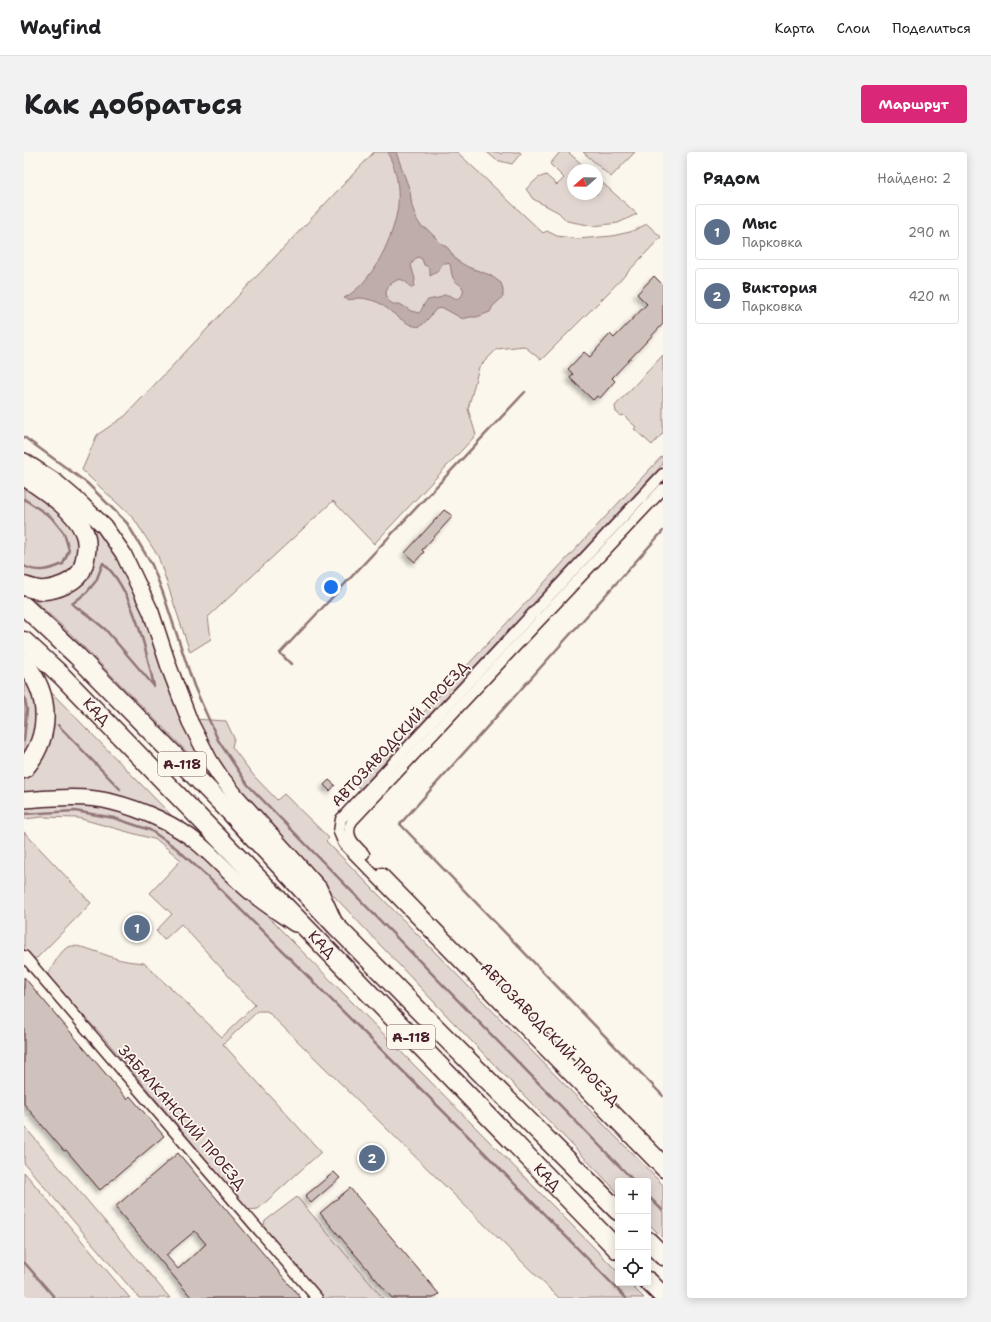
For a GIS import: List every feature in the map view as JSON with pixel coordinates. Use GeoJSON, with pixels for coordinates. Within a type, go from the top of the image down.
{"type":"FeatureCollection","features":[{"type":"Feature","properties":{"kind":"highway"},"geometry":{"type":"LineString","coordinates":[[24,476],[66,508],[79,522],[85,533],[87,548],[85,562],[80,573],[71,581],[58,588],[44,590],[24,586]]}},
{"type":"Feature","properties":{"kind":"highway","name":"КАД"},"geometry":{"type":"LineString","coordinates":[[24,606],[76,655],[221,803],[336,926],[615,1208]]}},
{"type":"Feature","properties":{"kind":"highway","name":"КАД"},"geometry":{"type":"LineString","coordinates":[[24,641],[61,675],[615,1247]]}},
{"type":"Feature","properties":{"kind":"highway"},"geometry":{"type":"LineString","coordinates":[[24,663],[32,673],[38,687],[44,704],[45,720],[39,747],[24,770]]}},
{"type":"Feature","properties":{"kind":"highway"},"geometry":{"type":"LineString","coordinates":[[651,1244],[663,1256]]}},
{"type":"Feature","properties":{"kind":"highway"},"geometry":{"type":"LineString","coordinates":[[651,1284],[663,1296]]}},
{"type":"Feature","properties":{"kind":"main road"},"geometry":{"type":"LineString","coordinates":[[24,461],[56,482],[76,498],[104,526],[124,552],[151,612],[169,667],[190,722],[210,761],[236,796],[319,888],[336,926]]}},
{"type":"Feature","properties":{"kind":"main road"},"geometry":{"type":"LineString","coordinates":[[24,800],[78,798],[112,802],[143,812],[185,834],[199,844],[253,894],[317,940]]}},
{"type":"Feature","properties":{"kind":"street","name":"АВТОЗАВОДСКИЙ ПРОЕЗД"},"geometry":{"type":"LineString","coordinates":[[663,474],[340,819],[339,824],[339,832],[344,844],[663,1172]]}},
{"type":"Feature","properties":{"kind":"street","name":"АВТОЗАВОДСКИЙ ПРОЕЗД"},"geometry":{"type":"LineString","coordinates":[[663,489],[352,821],[348,830],[352,842],[359,850],[663,1160]]}},
{"type":"Feature","properties":{"kind":"street","name":"ЗАБАЛКАНСКИЙ ПРОЕЗД"},"geometry":{"type":"LineString","coordinates":[[24,956],[317,1298]]}},
{"type":"Feature","properties":{"kind":"shaded area"},"geometry":{"type":"Polygon","coordinates":[[[374,152],[457,152],[543,233],[547,231],[557,236],[578,239],[612,236],[630,232],[647,224],[661,237],[541,360],[524,346],[497,349],[479,367],[468,409],[476,435],[374,544],[333,501],[208,617],[211,639],[190,652],[158,556],[134,519],[82,470],[97,435],[125,416],[374,152]]]}},
{"type":"Feature","properties":{"kind":"shaded area"},"geometry":{"type":"Polygon","coordinates":[[[389,152],[396,152],[410,191],[412,206],[421,226],[427,229],[448,248],[456,260],[468,267],[490,275],[501,283],[503,297],[493,306],[490,312],[477,317],[463,319],[443,308],[436,309],[422,325],[418,327],[406,323],[377,302],[364,298],[350,300],[344,298],[364,282],[373,270],[387,244],[396,217],[398,205],[397,179],[388,154],[389,152]],[[418,257],[411,265],[415,279],[414,286],[411,288],[406,282],[400,279],[390,284],[386,292],[387,300],[393,304],[400,304],[411,311],[419,313],[428,300],[444,295],[449,295],[455,298],[461,297],[463,288],[453,278],[450,264],[443,263],[437,272],[430,276],[429,269],[424,265],[422,259],[418,257]]]}},
{"type":"Feature","properties":{"kind":"shaded area"},"geometry":{"type":"Polygon","coordinates":[[[487,152],[498,152],[501,154],[503,152],[521,153],[512,164],[496,160],[487,152]]]}},
{"type":"Feature","properties":{"kind":"shaded area"},"geometry":{"type":"Polygon","coordinates":[[[560,152],[568,152],[581,164],[567,164],[567,200],[603,200],[603,183],[637,214],[618,223],[593,226],[567,221],[558,212],[533,199],[526,189],[538,178],[546,175],[557,185],[564,178],[550,164],[560,152]]]}},
{"type":"Feature","properties":{"kind":"shaded area"},"geometry":{"type":"Polygon","coordinates":[[[583,152],[635,152],[611,177],[603,170],[603,164],[596,164],[583,152]]]}},
{"type":"Feature","properties":{"kind":"shaded area"},"geometry":{"type":"Polygon","coordinates":[[[663,355],[663,433],[652,445],[634,429],[636,427],[623,415],[621,416],[616,412],[615,406],[663,355]]]}},
{"type":"Feature","properties":{"kind":"shaded area"},"geometry":{"type":"Polygon","coordinates":[[[663,455],[663,464],[362,787],[359,788],[356,785],[663,455]]]}},
{"type":"Feature","properties":{"kind":"shaded area"},"geometry":{"type":"Polygon","coordinates":[[[24,484],[45,498],[79,535],[75,567],[64,579],[48,585],[24,581],[24,484]]]}},
{"type":"Feature","properties":{"kind":"shaded area"},"geometry":{"type":"Polygon","coordinates":[[[82,514],[105,537],[127,575],[148,626],[186,730],[207,768],[205,770],[74,637],[32,598],[77,584],[82,514]]]}},
{"type":"Feature","properties":{"kind":"shaded area"},"geometry":{"type":"Polygon","coordinates":[[[24,673],[37,698],[38,726],[24,758],[24,673]]]}},
{"type":"Feature","properties":{"kind":"shaded area"},"geometry":{"type":"Polygon","coordinates":[[[48,689],[175,819],[173,821],[133,802],[24,794],[24,778],[26,777],[48,689]]]}},
{"type":"Feature","properties":{"kind":"shaded area"},"geometry":{"type":"Polygon","coordinates":[[[194,719],[226,721],[234,738],[232,747],[254,776],[277,800],[284,794],[329,838],[326,841],[663,1185],[663,1238],[651,1226],[651,1178],[615,1178],[615,1190],[451,1020],[250,807],[219,767],[194,719]]]}},
{"type":"Feature","properties":{"kind":"shaded area"},"geometry":{"type":"Polygon","coordinates":[[[77,802],[132,813],[168,830],[221,869],[615,1269],[615,1286],[632,1286],[644,1298],[559,1298],[267,1011],[258,1011],[223,1044],[321,1152],[258,1209],[249,1210],[100,1033],[56,987],[48,975],[62,952],[68,947],[73,946],[86,948],[117,959],[144,963],[222,1037],[255,1005],[181,924],[164,940],[156,931],[172,914],[150,893],[181,860],[157,840],[78,818],[42,817],[24,819],[24,807],[77,802]]]}},
{"type":"Feature","properties":{"kind":"shaded area"},"geometry":{"type":"Polygon","coordinates":[[[24,832],[91,903],[37,958],[32,958],[24,949],[24,832]]]}},
{"type":"Feature","properties":{"kind":"shaded area"},"geometry":{"type":"Polygon","coordinates":[[[24,1126],[170,1298],[139,1298],[24,1163],[24,1126]]]}},
{"type":"Feature","properties":{"kind":"shaded area"},"geometry":{"type":"Polygon","coordinates":[[[24,1172],[130,1298],[24,1298],[24,1172]]]}},
{"type":"Feature","properties":{"kind":"shaded area"},"geometry":{"type":"Polygon","coordinates":[[[297,1197],[383,1298],[321,1298],[263,1231],[265,1221],[297,1197]]]}},
{"type":"Feature","properties":{"kind":"building"},"geometry":{"type":"Polygon","coordinates":[[[654,276],[663,285],[663,324],[612,378],[615,381],[600,398],[597,396],[593,400],[570,378],[573,374],[568,369],[584,352],[590,357],[610,334],[614,338],[647,304],[637,294],[654,276]]]}},
{"type":"Feature","properties":{"kind":"building"},"geometry":{"type":"Polygon","coordinates":[[[444,510],[453,516],[422,550],[424,552],[415,562],[405,553],[444,510]]]}},
{"type":"Feature","properties":{"kind":"building"},"geometry":{"type":"Polygon","coordinates":[[[329,780],[335,785],[330,791],[324,785],[329,780]]]}},
{"type":"Feature","properties":{"kind":"building"},"geometry":{"type":"Polygon","coordinates":[[[24,977],[127,1099],[130,1096],[164,1136],[100,1190],[24,1104],[24,977]]]}},
{"type":"Feature","properties":{"kind":"building"},"geometry":{"type":"Polygon","coordinates":[[[178,1153],[301,1298],[192,1298],[115,1207],[178,1153]],[[195,1231],[166,1255],[178,1269],[206,1244],[195,1231]]]}},
{"type":"Feature","properties":{"kind":"building"},"geometry":{"type":"Polygon","coordinates":[[[334,1172],[340,1178],[311,1203],[305,1196],[334,1172]]]}},
{"type":"Feature","properties":{"kind":"building"},"geometry":{"type":"Polygon","coordinates":[[[350,1188],[439,1294],[434,1298],[392,1298],[320,1213],[350,1188]]]}},
{"type":"Feature","properties":{"kind":"waterway"},"geometry":{"type":"LineString","coordinates":[[291,664],[280,653],[525,392]]}},
{"type":"Feature","properties":{"kind":"waterway"},"geometry":{"type":"LineString","coordinates":[[24,437],[87,483],[127,523],[152,565],[163,593],[194,686],[218,740],[248,785],[631,1178]]}},
{"type":"Feature","properties":{"kind":"waterway"},"geometry":{"type":"LineString","coordinates":[[24,499],[51,517],[64,533],[69,550],[63,564],[58,566],[44,570],[24,566]]}},
{"type":"Feature","properties":{"kind":"waterway"},"geometry":{"type":"LineString","coordinates":[[663,531],[400,824],[663,1096]]}},
{"type":"Feature","properties":{"kind":"waterway"},"geometry":{"type":"LineString","coordinates":[[103,563],[113,574],[130,603],[142,637],[154,686],[105,629],[72,604],[87,592],[96,581],[103,563]]}},
{"type":"Feature","properties":{"kind":"waterway"},"geometry":{"type":"LineString","coordinates":[[24,696],[27,709],[24,741]]}},
{"type":"Feature","properties":{"kind":"waterway"},"geometry":{"type":"LineString","coordinates":[[58,725],[120,789]]}},
{"type":"Feature","properties":{"kind":"waterway"},"geometry":{"type":"LineString","coordinates":[[24,814],[75,811],[114,818],[150,830],[176,848],[211,880],[466,1134],[626,1298]]}},
{"type":"Feature","properties":{"kind":"waterway"},"geometry":{"type":"LineString","coordinates":[[651,1199],[663,1211]]}},
{"type":"Feature","properties":{"kind":"waterway"},"geometry":{"type":"LineString","coordinates":[[24,1262],[55,1298]]}},
{"type":"Feature","properties":{"kind":"place","name":"Мыс"},"geometry":{"type":"Point","coordinates":[137,928]}},
{"type":"Feature","properties":{"kind":"place","name":"Виктория"},"geometry":{"type":"Point","coordinates":[372,1158]}}]}
